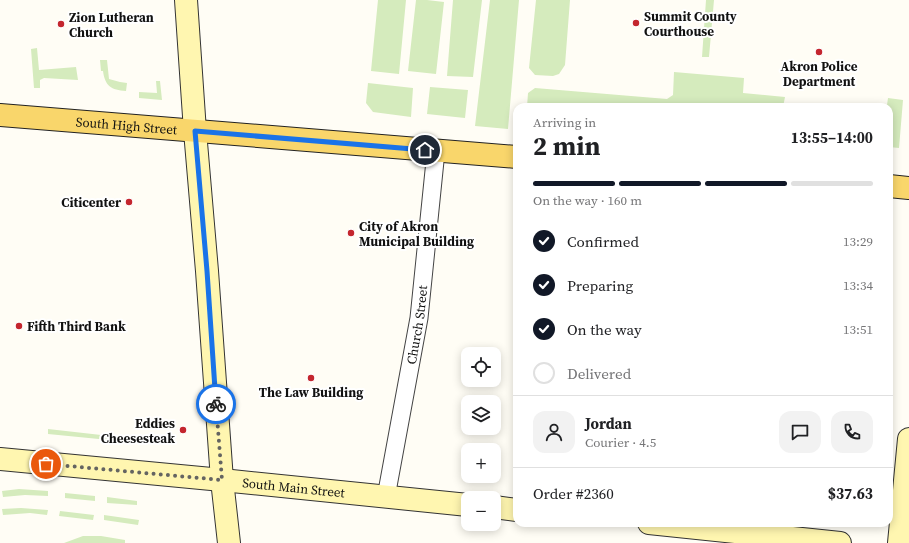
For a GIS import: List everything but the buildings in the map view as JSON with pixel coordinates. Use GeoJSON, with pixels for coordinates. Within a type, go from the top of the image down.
{"type":"FeatureCollection","features":[{"type":"Feature","properties":{"kind":"main road"},"geometry":{"type":"LineString","coordinates":[[186,0],[222,480],[229,543]]}},
{"type":"Feature","properties":{"kind":"main road","name":"South High Street"},"geometry":{"type":"LineString","coordinates":[[0,115],[513,157]]}},
{"type":"Feature","properties":{"kind":"main road"},"geometry":{"type":"LineString","coordinates":[[893,186],[909,188]]}},
{"type":"Feature","properties":{"kind":"main road"},"geometry":{"type":"LineString","coordinates":[[898,543],[909,439]]}},
{"type":"Feature","properties":{"kind":"main road","name":"South Main Street"},"geometry":{"type":"LineString","coordinates":[[0,459],[461,504]]}},
{"type":"Feature","properties":{"kind":"main road"},"geometry":{"type":"LineString","coordinates":[[501,509],[513,510]]}},
{"type":"Feature","properties":{"kind":"main road"},"geometry":{"type":"LineString","coordinates":[[687,527],[840,543]]}},
{"type":"Feature","properties":{"kind":"street","name":"Church Street"},"geometry":{"type":"LineString","coordinates":[[386,497],[419,318],[436,151]]}},
{"type":"Feature","properties":{"kind":"green space"},"geometry":{"type":"Polygon","coordinates":[[[378,0],[406,0],[399,74],[371,71],[378,0]]]}},
{"type":"Feature","properties":{"kind":"green space"},"geometry":{"type":"Polygon","coordinates":[[[416,0],[444,2],[436,74],[408,71],[416,0]]]}},
{"type":"Feature","properties":{"kind":"green space"},"geometry":{"type":"Polygon","coordinates":[[[453,0],[482,0],[473,77],[447,76],[453,0]]]}},
{"type":"Feature","properties":{"kind":"green space"},"geometry":{"type":"Polygon","coordinates":[[[490,0],[519,0],[508,129],[475,126],[490,0]]]}},
{"type":"Feature","properties":{"kind":"green space"},"geometry":{"type":"Polygon","coordinates":[[[536,0],[570,0],[565,65],[559,74],[553,76],[535,75],[529,68],[536,0]]]}},
{"type":"Feature","properties":{"kind":"green space"},"geometry":{"type":"Polygon","coordinates":[[[706,0],[714,0],[709,57],[702,57],[706,0]]]}},
{"type":"Feature","properties":{"kind":"green space"},"geometry":{"type":"Polygon","coordinates":[[[37,48],[39,70],[76,67],[78,80],[44,78],[40,80],[40,88],[34,88],[31,49],[37,48]]]}},
{"type":"Feature","properties":{"kind":"green space"},"geometry":{"type":"Polygon","coordinates":[[[100,60],[107,60],[109,79],[127,83],[126,91],[116,90],[107,84],[103,71],[101,71],[100,60]]]}},
{"type":"Feature","properties":{"kind":"green space"},"geometry":{"type":"Polygon","coordinates":[[[674,72],[744,78],[743,93],[785,97],[784,103],[527,103],[528,93],[535,88],[667,99],[673,95],[674,72]]]}},
{"type":"Feature","properties":{"kind":"green space"},"geometry":{"type":"Polygon","coordinates":[[[156,81],[160,81],[162,100],[139,98],[139,92],[157,93],[156,81]]]}},
{"type":"Feature","properties":{"kind":"green space"},"geometry":{"type":"Polygon","coordinates":[[[368,83],[413,88],[411,117],[373,112],[366,103],[368,83]]]}},
{"type":"Feature","properties":{"kind":"green space"},"geometry":{"type":"Polygon","coordinates":[[[430,87],[468,90],[465,118],[427,114],[430,87]]]}},
{"type":"Feature","properties":{"kind":"green space"},"geometry":{"type":"Polygon","coordinates":[[[888,98],[903,100],[899,148],[893,147],[893,103],[887,103],[888,98]]]}},
{"type":"Feature","properties":{"kind":"green space"},"geometry":{"type":"Polygon","coordinates":[[[48,429],[110,436],[109,440],[48,434],[48,429]]]}},
{"type":"Feature","properties":{"kind":"green space"},"geometry":{"type":"Polygon","coordinates":[[[19,489],[48,491],[48,496],[25,495],[3,497],[2,491],[19,489]]]}},
{"type":"Feature","properties":{"kind":"green space"},"geometry":{"type":"Polygon","coordinates":[[[65,493],[95,496],[95,501],[65,498],[65,493]]]}},
{"type":"Feature","properties":{"kind":"green space"},"geometry":{"type":"Polygon","coordinates":[[[107,497],[137,501],[137,505],[107,503],[107,497]]]}},
{"type":"Feature","properties":{"kind":"green space"},"geometry":{"type":"Polygon","coordinates":[[[21,508],[48,510],[47,515],[30,513],[3,515],[2,509],[21,508]]]}},
{"type":"Feature","properties":{"kind":"green space"},"geometry":{"type":"Polygon","coordinates":[[[60,511],[94,515],[93,520],[59,516],[60,511]]]}},
{"type":"Feature","properties":{"kind":"green space"},"geometry":{"type":"Polygon","coordinates":[[[104,515],[139,520],[138,525],[104,520],[104,515]]]}},
{"type":"Feature","properties":{"kind":"green space"},"geometry":{"type":"Polygon","coordinates":[[[83,536],[101,536],[125,540],[125,543],[64,543],[83,536]]]}},
{"type":"Feature","properties":{"kind":"way so far"},"geometry":{"type":"LineString","coordinates":[[46,464],[222,480],[216,404]]}},
{"type":"Feature","properties":{"kind":"place","name":"Summit County Courthouse"},"geometry":{"type":"Point","coordinates":[636,23]}},
{"type":"Feature","properties":{"kind":"place","name":"Zion Lutheran Church"},"geometry":{"type":"Point","coordinates":[61,24]}},
{"type":"Feature","properties":{"kind":"place","name":"Akron Police Department"},"geometry":{"type":"Point","coordinates":[819,52]}},
{"type":"Feature","properties":{"kind":"place","name":"Citicenter"},"geometry":{"type":"Point","coordinates":[129,202]}},
{"type":"Feature","properties":{"kind":"place","name":"City of Akron Municipal Building"},"geometry":{"type":"Point","coordinates":[351,233]}},
{"type":"Feature","properties":{"kind":"place","name":"Fifth Third Bank"},"geometry":{"type":"Point","coordinates":[19,326]}},
{"type":"Feature","properties":{"kind":"place","name":"The Law Building"},"geometry":{"type":"Point","coordinates":[311,378]}},
{"type":"Feature","properties":{"kind":"place","name":"Eddies Cheesesteak"},"geometry":{"type":"Point","coordinates":[183,430]}},
{"type":"Feature","properties":{"kind":"route"},"geometry":{"type":"LineString","coordinates":[[216,404],[207,271],[195,131],[425,150]]}}]}
